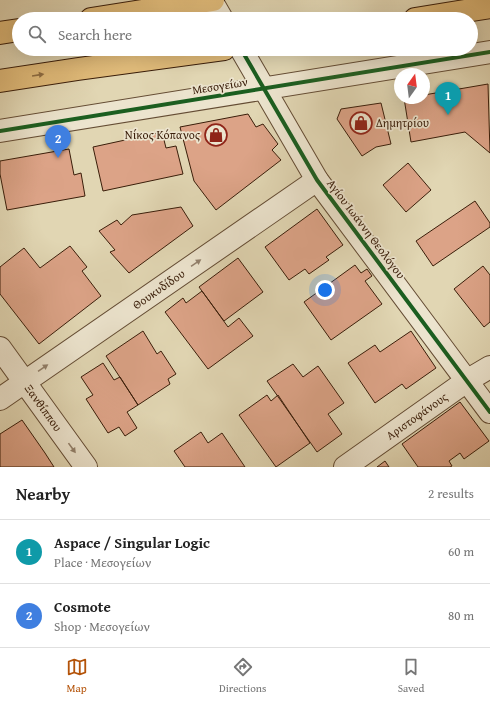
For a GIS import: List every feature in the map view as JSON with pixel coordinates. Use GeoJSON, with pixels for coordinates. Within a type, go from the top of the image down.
{"type":"FeatureCollection","features":[{"type":"Feature","properties":{"kind":"main road"},"geometry":{"type":"LineString","coordinates":[[136,12],[212,0]]}},
{"type":"Feature","properties":{"kind":"main road"},"geometry":{"type":"LineString","coordinates":[[459,12],[490,7]]}},
{"type":"Feature","properties":{"kind":"main road"},"geometry":{"type":"LineString","coordinates":[[0,33],[12,31]]}},
{"type":"Feature","properties":{"kind":"main road"},"geometry":{"type":"LineString","coordinates":[[0,81],[78,68],[170,56]]}},
{"type":"Feature","properties":{"kind":"street"},"geometry":{"type":"LineString","coordinates":[[212,0],[218,12]]}},
{"type":"Feature","properties":{"kind":"street","name":"Μεσογείων"},"geometry":{"type":"LineString","coordinates":[[478,54],[490,52]]}},
{"type":"Feature","properties":{"kind":"street","name":"Αγίου Ιωάννη Θεολόγου"},"geometry":{"type":"LineString","coordinates":[[244,56],[317,180],[468,380],[490,412]]}},
{"type":"Feature","properties":{"kind":"street","name":"Μεσογείων"},"geometry":{"type":"LineString","coordinates":[[0,131],[466,56]]}},
{"type":"Feature","properties":{"kind":"street","name":"Θουκυδίδου"},"geometry":{"type":"LineString","coordinates":[[0,399],[317,180]]}},
{"type":"Feature","properties":{"kind":"street","name":"Ξανθίππου"},"geometry":{"type":"LineString","coordinates":[[0,348],[86,467]]}},
{"type":"Feature","properties":{"kind":"street","name":"Αριστοφάνους"},"geometry":{"type":"LineString","coordinates":[[345,467],[468,380],[490,367]]}},
{"type":"Feature","properties":{"kind":"building"},"geometry":{"type":"Polygon","coordinates":[[[488,84],[490,153],[465,132],[411,142],[405,104],[430,104],[430,94],[488,84]]]}},
{"type":"Feature","properties":{"kind":"building"},"geometry":{"type":"Polygon","coordinates":[[[381,103],[391,144],[376,147],[362,156],[337,119],[341,109],[381,103]]]}},
{"type":"Feature","properties":{"kind":"building"},"geometry":{"type":"Polygon","coordinates":[[[248,114],[256,127],[263,124],[278,144],[272,150],[281,160],[216,210],[194,181],[180,127],[248,114]]]}},
{"type":"Feature","properties":{"kind":"building"},"geometry":{"type":"Polygon","coordinates":[[[162,132],[166,148],[176,146],[183,174],[103,191],[93,147],[162,132]]]}},
{"type":"Feature","properties":{"kind":"building"},"geometry":{"type":"Polygon","coordinates":[[[69,149],[74,175],[81,173],[85,196],[7,210],[0,174],[0,161],[69,149]]]}},
{"type":"Feature","properties":{"kind":"building"},"geometry":{"type":"Polygon","coordinates":[[[408,163],[431,190],[406,212],[383,185],[408,163]]]}},
{"type":"Feature","properties":{"kind":"building"},"geometry":{"type":"Polygon","coordinates":[[[475,201],[490,223],[490,227],[433,266],[416,241],[475,201]]]}},
{"type":"Feature","properties":{"kind":"building"},"geometry":{"type":"Polygon","coordinates":[[[181,207],[193,226],[129,273],[110,252],[115,250],[99,231],[117,220],[121,225],[132,215],[181,207]]]}},
{"type":"Feature","properties":{"kind":"building"},"geometry":{"type":"Polygon","coordinates":[[[317,209],[343,245],[326,257],[329,260],[309,274],[305,269],[289,280],[265,247],[317,209]]]}},
{"type":"Feature","properties":{"kind":"building"},"geometry":{"type":"Polygon","coordinates":[[[70,246],[87,267],[82,271],[101,296],[39,344],[0,294],[0,267],[24,248],[40,268],[70,246]]]}},
{"type":"Feature","properties":{"kind":"building"},"geometry":{"type":"Polygon","coordinates":[[[238,258],[263,292],[224,321],[199,287],[238,258]]]}},
{"type":"Feature","properties":{"kind":"building"},"geometry":{"type":"Polygon","coordinates":[[[355,265],[361,273],[367,269],[372,276],[365,281],[382,304],[331,340],[304,302],[355,265]]]}},
{"type":"Feature","properties":{"kind":"building"},"geometry":{"type":"Polygon","coordinates":[[[483,266],[490,275],[490,322],[484,327],[454,289],[483,266]]]}},
{"type":"Feature","properties":{"kind":"building"},"geometry":{"type":"Polygon","coordinates":[[[202,291],[228,327],[239,318],[253,336],[208,369],[165,312],[183,298],[186,303],[202,291]]]}},
{"type":"Feature","properties":{"kind":"building"},"geometry":{"type":"Polygon","coordinates":[[[143,331],[157,354],[161,351],[176,374],[168,379],[170,384],[138,405],[106,356],[143,331]]]}},
{"type":"Feature","properties":{"kind":"building"},"geometry":{"type":"Polygon","coordinates":[[[411,331],[436,368],[406,389],[402,384],[375,403],[348,363],[375,345],[380,352],[411,331]]]}},
{"type":"Feature","properties":{"kind":"building"},"geometry":{"type":"Polygon","coordinates":[[[103,363],[114,380],[120,377],[138,405],[127,412],[137,428],[125,436],[119,427],[108,433],[86,399],[93,395],[81,377],[103,363]]]}},
{"type":"Feature","properties":{"kind":"building"},"geometry":{"type":"Polygon","coordinates":[[[293,364],[303,377],[318,366],[344,403],[328,414],[342,434],[317,452],[267,381],[293,364]]]}},
{"type":"Feature","properties":{"kind":"building"},"geometry":{"type":"Polygon","coordinates":[[[267,395],[271,401],[278,395],[310,443],[276,467],[239,415],[267,395]]]}},
{"type":"Feature","properties":{"kind":"building"},"geometry":{"type":"Polygon","coordinates":[[[460,402],[489,441],[464,459],[460,453],[449,461],[452,466],[450,467],[418,467],[402,444],[460,402]]]}},
{"type":"Feature","properties":{"kind":"building"},"geometry":{"type":"Polygon","coordinates":[[[22,420],[54,467],[0,467],[0,434],[22,420]]]}},
{"type":"Feature","properties":{"kind":"building"},"geometry":{"type":"Polygon","coordinates":[[[201,432],[208,443],[222,433],[245,467],[185,467],[174,451],[201,432]]]}},
{"type":"Feature","properties":{"kind":"building"},"geometry":{"type":"Polygon","coordinates":[[[385,461],[389,467],[377,467],[385,461]]]}},
{"type":"Feature","properties":{"kind":"cycle path"},"geometry":{"type":"LineString","coordinates":[[478,54],[490,52]]}},
{"type":"Feature","properties":{"kind":"cycle path"},"geometry":{"type":"LineString","coordinates":[[245,56],[317,180],[490,412]]}},
{"type":"Feature","properties":{"kind":"cycle path"},"geometry":{"type":"LineString","coordinates":[[0,131],[465,56]]}},
{"type":"Feature","properties":{"kind":"place","name":"Aspace / Singular Logic"},"geometry":{"type":"Point","coordinates":[448,115]}},
{"type":"Feature","properties":{"kind":"place","name":"Δημητρίου"},"geometry":{"type":"Point","coordinates":[361,123]}},
{"type":"Feature","properties":{"kind":"place","name":"Νίκος Κόπανος"},"geometry":{"type":"Point","coordinates":[216,135]}},
{"type":"Feature","properties":{"kind":"place","name":"Cosmote"},"geometry":{"type":"Point","coordinates":[58,158]}}]}
